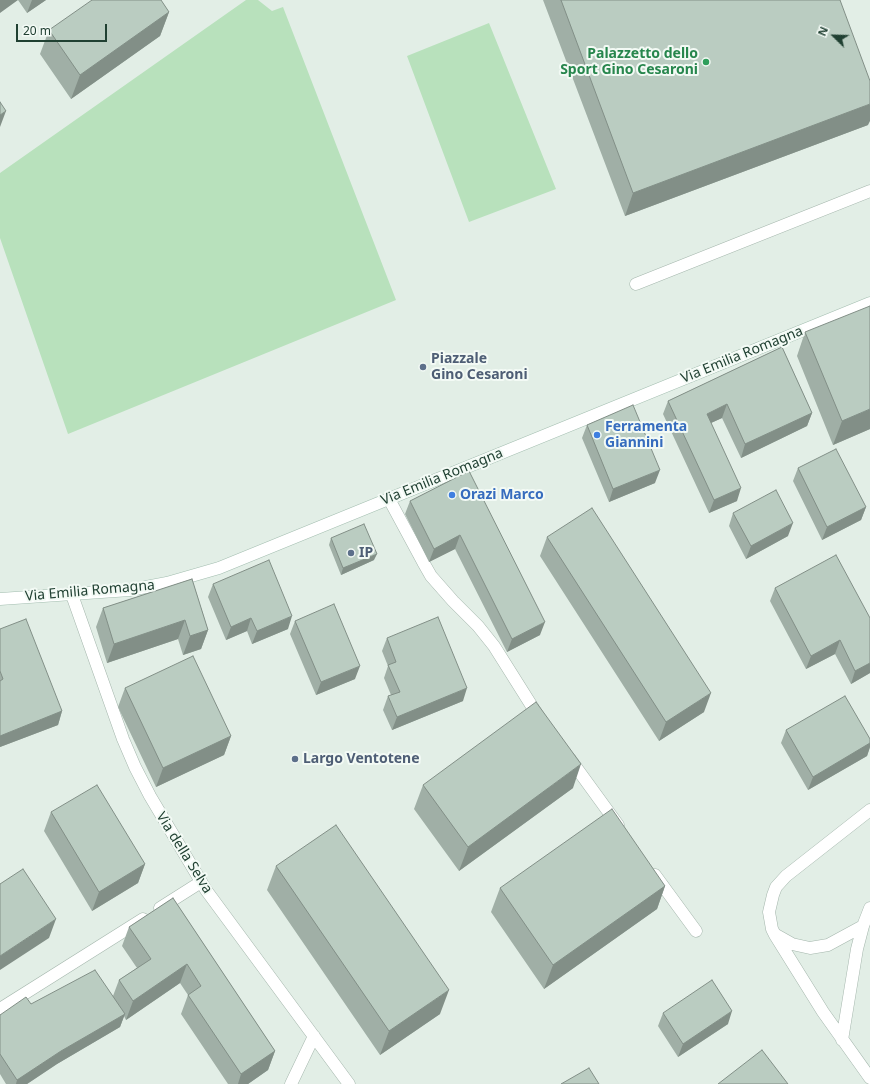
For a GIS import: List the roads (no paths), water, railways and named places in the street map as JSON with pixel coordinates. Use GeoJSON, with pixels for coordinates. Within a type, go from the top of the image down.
{"type":"FeatureCollection","features":[{"type":"Feature","properties":{"kind":"street"},"geometry":{"type":"LineString","coordinates":[[636,284],[870,191]]}},
{"type":"Feature","properties":{"kind":"street","name":"Via Emilia Romagna"},"geometry":{"type":"LineString","coordinates":[[0,599],[72,595],[136,589],[167,583],[208,572],[870,303]]}},
{"type":"Feature","properties":{"kind":"street"},"geometry":{"type":"LineString","coordinates":[[389,499],[431,576],[452,602],[478,626],[494,646],[529,703],[546,726]]}},
{"type":"Feature","properties":{"kind":"street","name":"Via della Selva"},"geometry":{"type":"LineString","coordinates":[[72,595],[115,717],[135,767],[165,823],[201,882],[349,1084]]}},
{"type":"Feature","properties":{"kind":"street"},"geometry":{"type":"LineString","coordinates":[[564,752],[625,835]]}},
{"type":"Feature","properties":{"kind":"street"},"geometry":{"type":"LineString","coordinates":[[870,810],[799,865],[780,882],[773,895],[769,912],[775,935],[823,1012],[870,1078]]}},
{"type":"Feature","properties":{"kind":"street"},"geometry":{"type":"LineString","coordinates":[[649,867],[696,931]]}},
{"type":"Feature","properties":{"kind":"street"},"geometry":{"type":"LineString","coordinates":[[0,1009],[201,882]]}},
{"type":"Feature","properties":{"kind":"street"},"geometry":{"type":"LineString","coordinates":[[842,1040],[857,949],[863,926],[870,908]]}},
{"type":"Feature","properties":{"kind":"street"},"geometry":{"type":"LineString","coordinates":[[775,935],[792,944],[810,948],[833,943],[863,926]]}},
{"type":"Feature","properties":{"kind":"street"},"geometry":{"type":"LineString","coordinates":[[291,1084],[314,1036]]}},
{"type":"Feature","properties":{"kind":"place","name":"Palazzetto dello Sport Gino Cesaroni"},"geometry":{"type":"Point","coordinates":[706,62]}},
{"type":"Feature","properties":{"kind":"place","name":"Piazzale Gino Cesaroni"},"geometry":{"type":"Point","coordinates":[423,367]}},
{"type":"Feature","properties":{"kind":"place","name":"Ferramenta Giannini"},"geometry":{"type":"Point","coordinates":[597,435]}},
{"type":"Feature","properties":{"kind":"place","name":"Orazi Marco"},"geometry":{"type":"Point","coordinates":[452,495]}},
{"type":"Feature","properties":{"kind":"place","name":"IP"},"geometry":{"type":"Point","coordinates":[351,553]}},
{"type":"Feature","properties":{"kind":"place","name":"Largo Ventotene"},"geometry":{"type":"Point","coordinates":[295,759]}}]}
